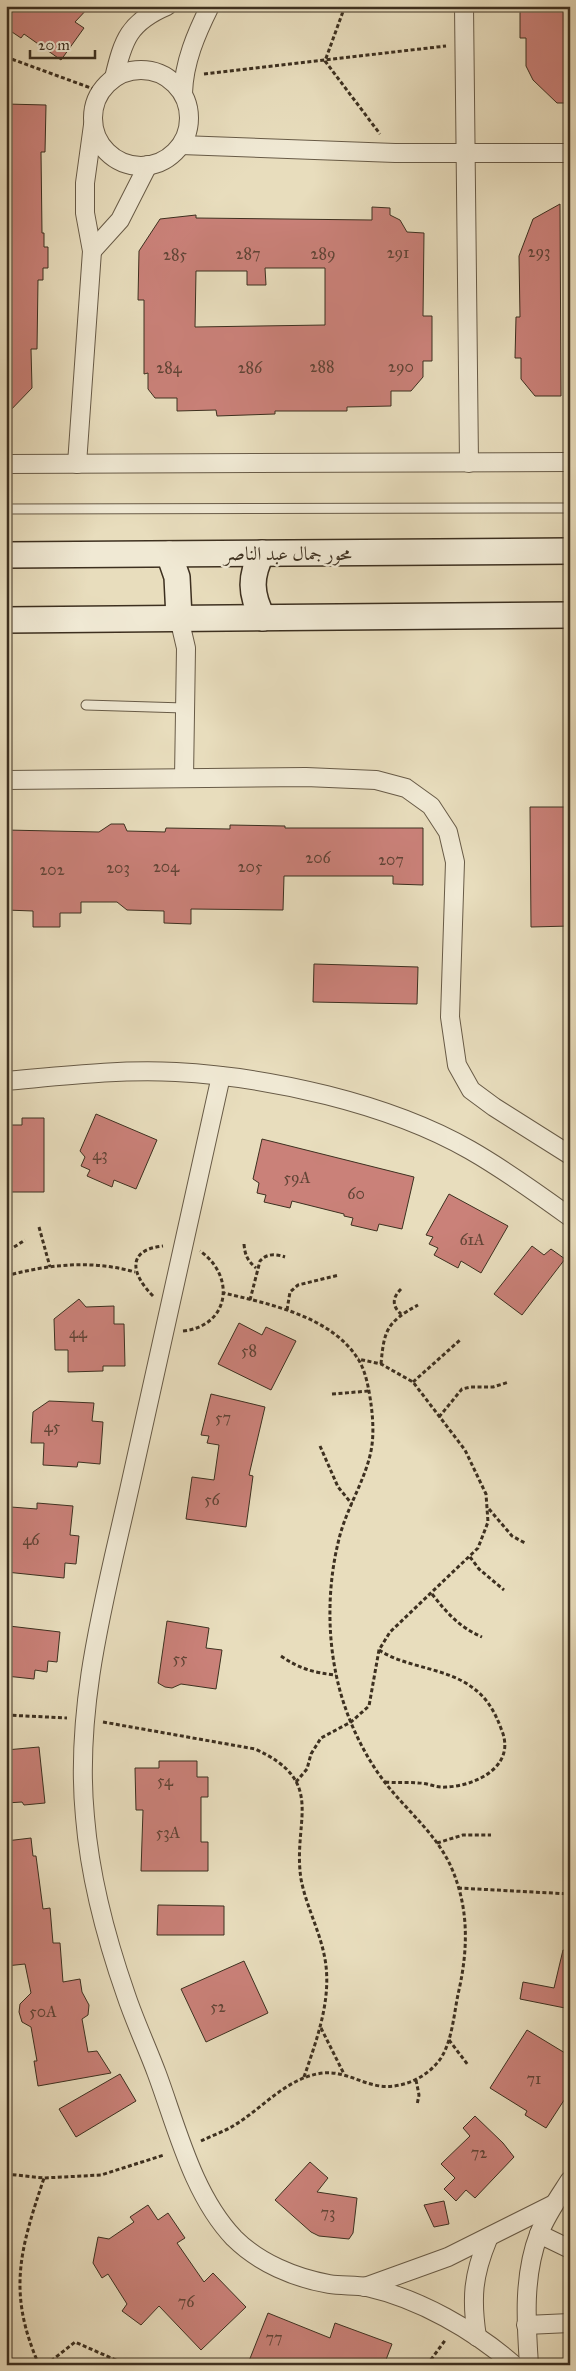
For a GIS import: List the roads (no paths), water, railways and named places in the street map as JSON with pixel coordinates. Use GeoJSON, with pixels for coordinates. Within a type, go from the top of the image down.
{"type":"FeatureCollection","features":[{"type":"Feature","properties":{"kind":"main road","name":"محور جمال عبد الناصر"},"geometry":{"type":"LineString","coordinates":[[6,555],[570,551]]}},
{"type":"Feature","properties":{"kind":"main road"},"geometry":{"type":"LineString","coordinates":[[262,553],[254,568],[252,585],[255,602],[263,618]]}},
{"type":"Feature","properties":{"kind":"main road"},"geometry":{"type":"LineString","coordinates":[[169,554],[177,577],[179,618]]}},
{"type":"Feature","properties":{"kind":"main road"},"geometry":{"type":"LineString","coordinates":[[537,616],[570,630]]}},
{"type":"Feature","properties":{"kind":"main road"},"geometry":{"type":"LineString","coordinates":[[6,620],[570,616]]}},
{"type":"Feature","properties":{"kind":"street"},"geometry":{"type":"LineString","coordinates":[[114,78],[121,47],[127,36],[144,17],[168,6]]}},
{"type":"Feature","properties":{"kind":"street"},"geometry":{"type":"LineString","coordinates":[[93,125],[100,143],[112,157],[130,165],[148,165],[167,159],[181,145],[188,129],[189,120],[189,110],[183,85],[192,46],[210,6]]}},
{"type":"Feature","properties":{"kind":"street"},"geometry":{"type":"LineString","coordinates":[[464,6],[466,44],[469,463]]}},
{"type":"Feature","properties":{"kind":"street"},"geometry":{"type":"LineString","coordinates":[[77,464],[92,251],[85,213],[85,183],[94,108],[101,92],[114,78],[132,71],[152,71],[183,85]]}},
{"type":"Feature","properties":{"kind":"street"},"geometry":{"type":"LineString","coordinates":[[181,145],[395,154],[570,154]]}},
{"type":"Feature","properties":{"kind":"street"},"geometry":{"type":"LineString","coordinates":[[92,251],[120,220],[136,193],[148,165]]}},
{"type":"Feature","properties":{"kind":"street"},"geometry":{"type":"LineString","coordinates":[[6,464],[570,462]]}},
{"type":"Feature","properties":{"kind":"street"},"geometry":{"type":"LineString","coordinates":[[179,618],[186,648],[184,778]]}},
{"type":"Feature","properties":{"kind":"street"},"geometry":{"type":"LineString","coordinates":[[6,780],[306,777],[376,780],[406,788],[431,806],[448,832],[456,862],[450,1017],[457,1065],[471,1090],[494,1107],[570,1155]]}},
{"type":"Feature","properties":{"kind":"street"},"geometry":{"type":"LineString","coordinates":[[6,1081],[117,1072],[175,1072],[272,1083],[323,1094],[373,1109],[468,1149],[527,1185],[570,1217]]}},
{"type":"Feature","properties":{"kind":"street"},"geometry":{"type":"LineString","coordinates":[[221,1076],[107,1586],[89,1680],[83,1748],[84,1816],[93,1878],[126,1998],[185,2149],[214,2216],[238,2242],[266,2262],[298,2276],[331,2284],[366,2287],[420,2306],[477,2336],[514,2365]]}},
{"type":"Feature","properties":{"kind":"street"},"geometry":{"type":"LineString","coordinates":[[529,2365],[526,2325],[529,2279],[539,2234],[554,2204],[570,2180]]}},
{"type":"Feature","properties":{"kind":"street"},"geometry":{"type":"LineString","coordinates":[[366,2287],[448,2257],[488,2239],[554,2204]]}},
{"type":"Feature","properties":{"kind":"street"},"geometry":{"type":"LineString","coordinates":[[539,2234],[570,2249]]}},
{"type":"Feature","properties":{"kind":"street"},"geometry":{"type":"LineString","coordinates":[[477,2336],[473,2311],[473,2287],[478,2264],[488,2239]]}},
{"type":"Feature","properties":{"kind":"street"},"geometry":{"type":"LineString","coordinates":[[526,2325],[570,2323]]}},
{"type":"Feature","properties":{"kind":"lane"},"geometry":{"type":"LineString","coordinates":[[6,509],[570,508]]}},
{"type":"Feature","properties":{"kind":"lane"},"geometry":{"type":"LineString","coordinates":[[86,706],[184,708]]}}]}
